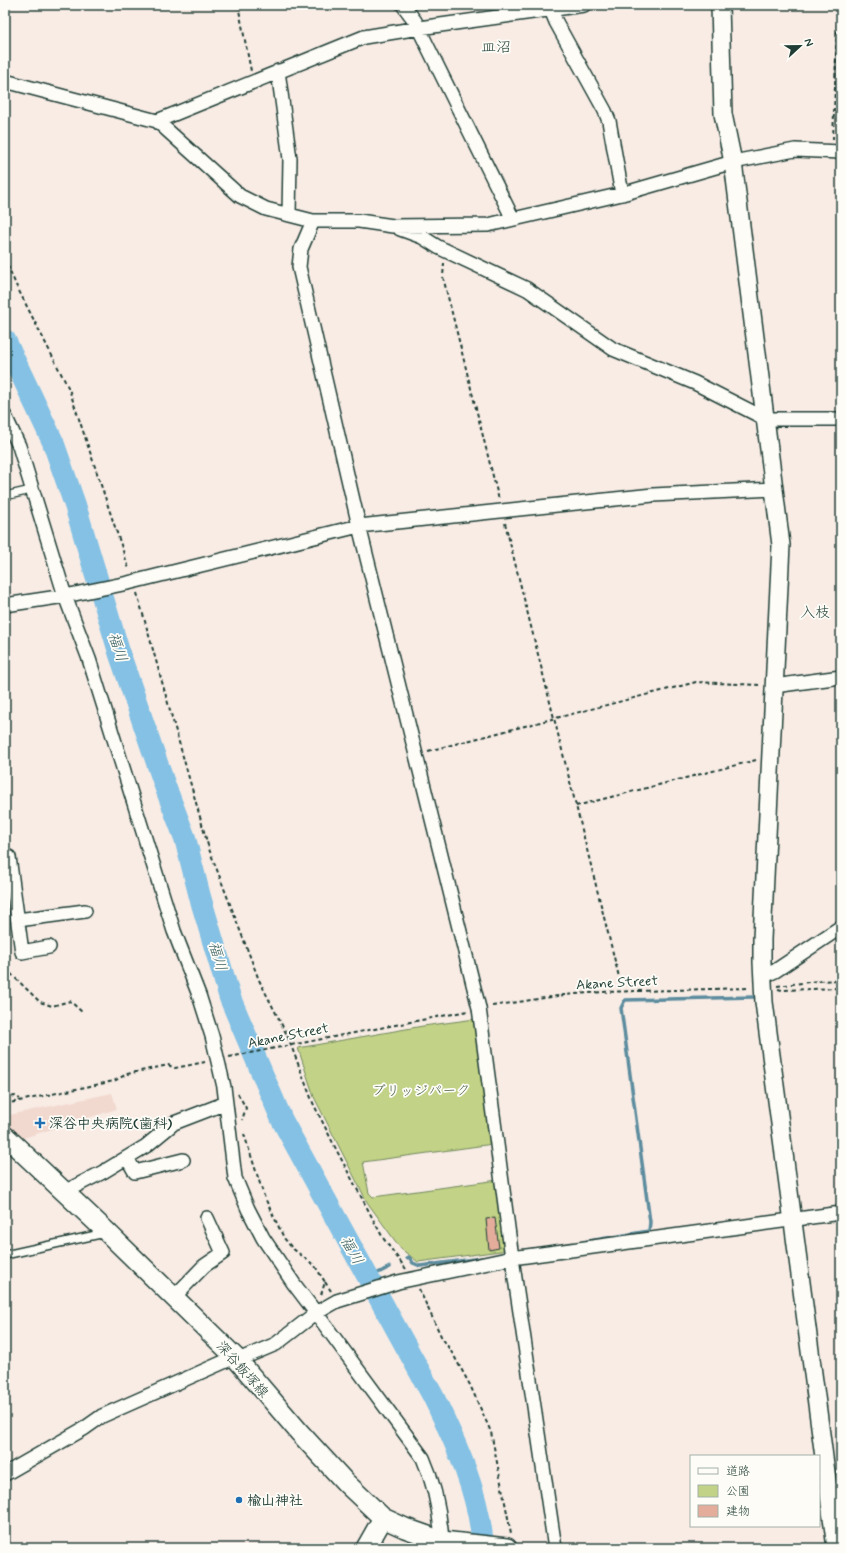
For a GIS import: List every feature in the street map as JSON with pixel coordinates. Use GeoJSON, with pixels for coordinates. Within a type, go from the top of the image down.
{"type":"FeatureCollection","features":[{"type":"Feature","properties":{"kind":"main road","name":"深谷飯塚線"},"geometry":{"type":"LineString","coordinates":[[5,1136],[107,1232],[236,1358],[300,1433],[346,1483],[383,1518],[404,1528],[446,1542],[508,1543]]}},
{"type":"Feature","properties":{"kind":"main road"},"geometry":{"type":"LineString","coordinates":[[366,1548],[383,1518]]}},
{"type":"Feature","properties":{"kind":"street"},"geometry":{"type":"LineString","coordinates":[[402,5],[415,21],[513,219]]}},
{"type":"Feature","properties":{"kind":"street"},"geometry":{"type":"LineString","coordinates":[[157,121],[278,71],[364,38],[550,7],[584,5]]}},
{"type":"Feature","properties":{"kind":"street"},"geometry":{"type":"LineString","coordinates":[[720,5],[723,114],[733,162],[782,545],[762,939],[764,1002],[836,1548]]}},
{"type":"Feature","properties":{"kind":"street"},"geometry":{"type":"LineString","coordinates":[[550,7],[609,121],[622,194]]}},
{"type":"Feature","properties":{"kind":"street"},"geometry":{"type":"LineString","coordinates":[[278,71],[290,159],[289,215]]}},
{"type":"Feature","properties":{"kind":"street"},"geometry":{"type":"LineString","coordinates":[[5,81],[157,121],[240,196],[266,209],[313,221],[359,221],[393,226],[488,225],[622,194],[733,162],[794,150],[837,152]]}},
{"type":"Feature","properties":{"kind":"street"},"geometry":{"type":"LineString","coordinates":[[313,221],[301,249],[299,267],[359,526],[479,1008],[512,1258],[555,1548]]}},
{"type":"Feature","properties":{"kind":"street"},"geometry":{"type":"LineString","coordinates":[[393,226],[422,237],[445,250],[527,289],[613,349],[695,383],[766,418],[841,419]]}},
{"type":"Feature","properties":{"kind":"street"},"geometry":{"type":"LineString","coordinates":[[5,416],[18,446],[31,490],[69,596],[174,931],[199,995],[212,1036],[221,1073],[226,1103],[234,1178],[263,1238],[294,1284],[423,1458],[432,1481],[446,1542]]}},
{"type":"Feature","properties":{"kind":"street"},"geometry":{"type":"LineString","coordinates":[[5,605],[69,596],[131,583],[359,526],[653,495],[775,489]]}},
{"type":"Feature","properties":{"kind":"street"},"geometry":{"type":"LineString","coordinates":[[774,686],[841,678]]}},
{"type":"Feature","properties":{"kind":"street"},"geometry":{"type":"LineString","coordinates":[[5,857],[8,857],[22,952],[49,947]]}},
{"type":"Feature","properties":{"kind":"street"},"geometry":{"type":"LineString","coordinates":[[18,920],[85,911]]}},
{"type":"Feature","properties":{"kind":"street"},"geometry":{"type":"LineString","coordinates":[[763,984],[775,971],[841,927]]}},
{"type":"Feature","properties":{"kind":"street"},"geometry":{"type":"LineString","coordinates":[[64,1192],[127,1158],[146,1146],[174,1123],[226,1103]]}},
{"type":"Feature","properties":{"kind":"street"},"geometry":{"type":"LineString","coordinates":[[127,1158],[135,1172],[182,1160]]}},
{"type":"Feature","properties":{"kind":"street"},"geometry":{"type":"LineString","coordinates":[[5,1474],[85,1428],[102,1416],[236,1358],[276,1344],[335,1298],[398,1282],[512,1258],[841,1214]]}},
{"type":"Feature","properties":{"kind":"street"},"geometry":{"type":"LineString","coordinates":[[174,1297],[204,1266],[223,1252],[207,1218]]}},
{"type":"Feature","properties":{"kind":"lane"},"geometry":{"type":"LineString","coordinates":[[5,496],[31,490]]}},
{"type":"Feature","properties":{"kind":"lane"},"geometry":{"type":"LineString","coordinates":[[5,1255],[107,1232]]}},
{"type":"Feature","properties":{"kind":"path"},"geometry":{"type":"LineString","coordinates":[[238,5],[253,82]]}},
{"type":"Feature","properties":{"kind":"path"},"geometry":{"type":"LineString","coordinates":[[837,152],[838,5]]}},
{"type":"Feature","properties":{"kind":"path"},"geometry":{"type":"LineString","coordinates":[[445,250],[443,278],[619,977]]}},
{"type":"Feature","properties":{"kind":"path"},"geometry":{"type":"LineString","coordinates":[[5,259],[16,285],[69,389],[131,583],[209,849],[259,980],[290,1044],[312,1103],[383,1238],[413,1279],[441,1336],[470,1385],[491,1432],[508,1543]]}},
{"type":"Feature","properties":{"kind":"path"},"geometry":{"type":"LineString","coordinates":[[416,755],[696,682],[774,686]]}},
{"type":"Feature","properties":{"kind":"path"},"geometry":{"type":"LineString","coordinates":[[576,806],[771,756]]}},
{"type":"Feature","properties":{"kind":"path"},"geometry":{"type":"LineString","coordinates":[[5,971],[6,970],[40,1002],[52,1006],[70,1001],[82,1012]]}},
{"type":"Feature","properties":{"kind":"path","name":"Akane Street"},"geometry":{"type":"LineString","coordinates":[[490,1006],[564,995],[602,992],[763,984],[781,985],[841,980]]}},
{"type":"Feature","properties":{"kind":"path","name":"Akane Street"},"geometry":{"type":"LineString","coordinates":[[763,984],[782,990],[841,988]]}},
{"type":"Feature","properties":{"kind":"path","name":"Akane Street"},"geometry":{"type":"LineString","coordinates":[[225,1058],[284,1045],[474,1010]]}},
{"type":"Feature","properties":{"kind":"path"},"geometry":{"type":"LineString","coordinates":[[5,1104],[114,1081],[127,1074],[168,1065],[175,1068],[205,1062]]}},
{"type":"Feature","properties":{"kind":"path"},"geometry":{"type":"LineString","coordinates":[[234,1088],[246,1108],[242,1123]]}},
{"type":"Feature","properties":{"kind":"path"},"geometry":{"type":"LineString","coordinates":[[5,1098],[15,1096],[21,1100]]}},
{"type":"Feature","properties":{"kind":"path"},"geometry":{"type":"LineString","coordinates":[[242,1127],[247,1149],[264,1196],[284,1238],[296,1251],[315,1266],[335,1298]]}},
{"type":"Feature","properties":{"kind":"path"},"geometry":{"type":"LineString","coordinates":[[321,1297],[324,1282]]}},
{"type":"Feature","properties":{"kind":"shaded area","name":"深谷中央病院(歯科)"},"geometry":{"type":"Polygon","coordinates":[[[112,1093],[117,1109],[20,1139],[11,1131],[9,1115],[112,1093]]]}},
{"type":"Feature","properties":{"kind":"green space","name":"ブリッジパーク"},"geometry":{"type":"Polygon","coordinates":[[[475,1019],[493,1144],[363,1162],[369,1193],[373,1197],[498,1180],[508,1250],[418,1262],[401,1249],[367,1202],[314,1097],[298,1048],[423,1026],[475,1019]]]}},
{"type":"Feature","properties":{"kind":"building"},"geometry":{"type":"Polygon","coordinates":[[[495,1218],[499,1248],[489,1250],[486,1219],[495,1218]]]}},
{"type":"Feature","properties":{"kind":"waterway","name":"福川"},"geometry":{"type":"LineString","coordinates":[[5,340],[53,442],[75,505],[120,655],[165,786],[185,838],[200,897],[230,998],[282,1120],[433,1396],[450,1432],[466,1470],[472,1489],[481,1528],[483,1548]]}},
{"type":"Feature","properties":{"kind":"waterway"},"geometry":{"type":"LineString","coordinates":[[583,1242],[649,1231],[650,1222],[621,1008],[625,1000],[754,997]]}},
{"type":"Feature","properties":{"kind":"waterway"},"geometry":{"type":"LineString","coordinates":[[407,1258],[409,1257],[413,1263],[420,1266],[482,1258]]}},
{"type":"Feature","properties":{"kind":"waterway"},"geometry":{"type":"LineString","coordinates":[[368,1278],[390,1267]]}},
{"type":"Feature","properties":{"kind":"place","name":"深谷中央病院(歯科)"},"geometry":{"type":"Point","coordinates":[40,1123]}},
{"type":"Feature","properties":{"kind":"place","name":"楡山神社"},"geometry":{"type":"Point","coordinates":[239,1500]}},
{"type":"Feature","properties":{"kind":"district","name":"皿沼"},"geometry":{"type":"Point","coordinates":[496,47]}},
{"type":"Feature","properties":{"kind":"district","name":"入枝"},"geometry":{"type":"Point","coordinates":[815,612]}}]}
